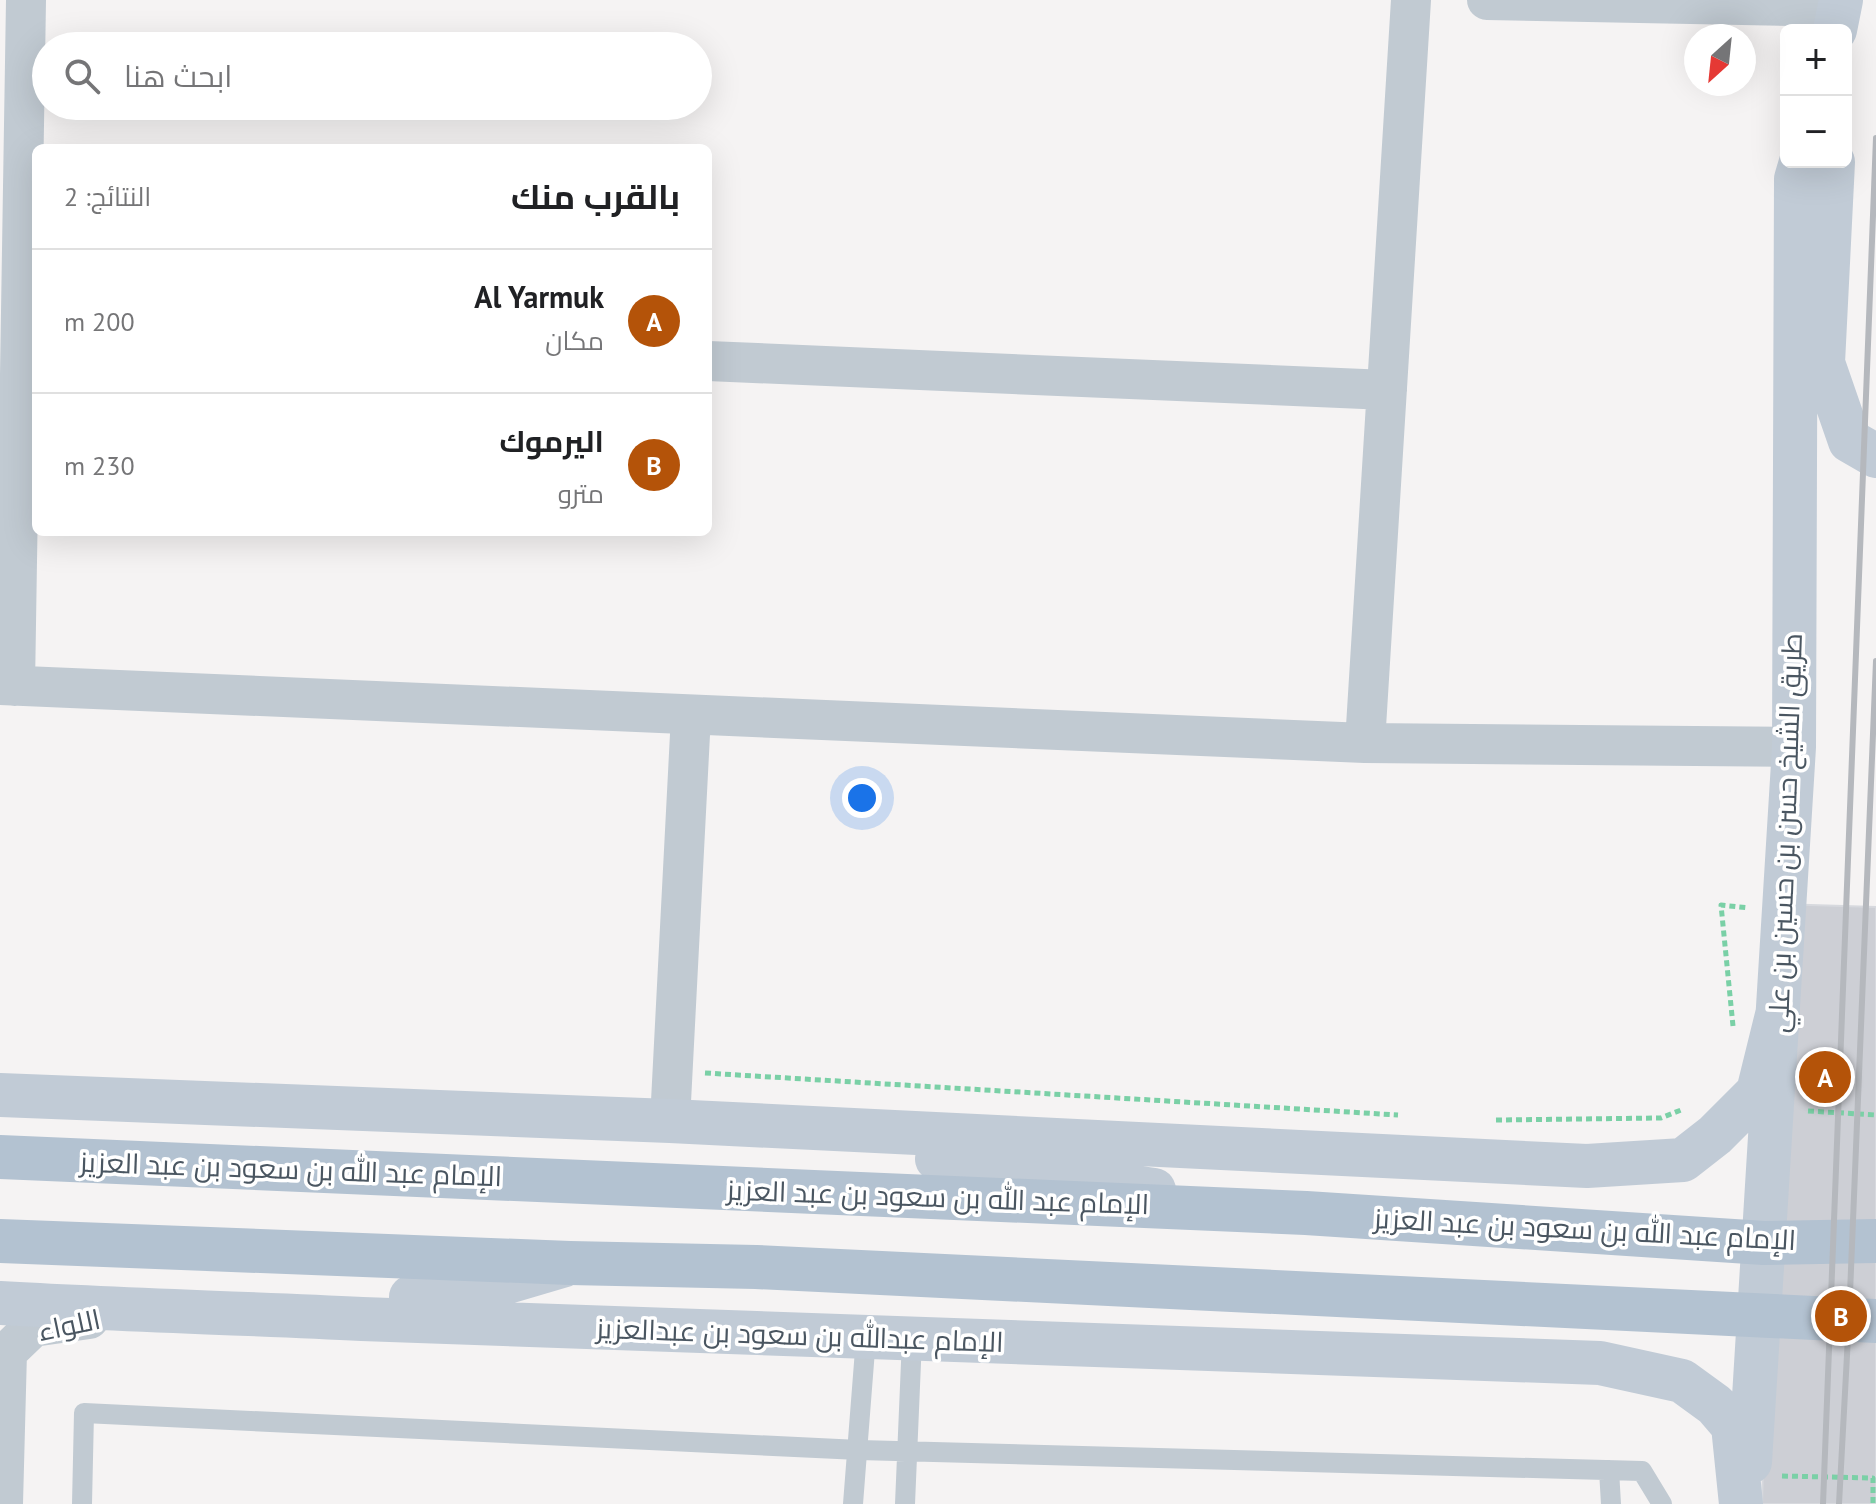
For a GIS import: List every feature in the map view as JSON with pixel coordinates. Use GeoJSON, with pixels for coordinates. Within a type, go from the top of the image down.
{"type":"FeatureCollection","features":[{"type":"Feature","properties":{"kind":"main road","name":"الإمام عبد الله بن سعود بن عبد العزيز"},"geometry":{"type":"LineString","coordinates":[[0,1157],[1306,1213],[1764,1243],[1876,1241]]}},
{"type":"Feature","properties":{"kind":"main road"},"geometry":{"type":"LineString","coordinates":[[0,1241],[756,1267],[1876,1321]]}},
{"type":"Feature","properties":{"kind":"street"},"geometry":{"type":"LineString","coordinates":[[26,0],[28,331],[8,686],[1365,743],[1794,747]]}},
{"type":"Feature","properties":{"kind":"street"},"geometry":{"type":"LineString","coordinates":[[1365,743],[1411,0]]}},
{"type":"Feature","properties":{"kind":"street"},"geometry":{"type":"LineString","coordinates":[[1487,0],[1839,17]]}},
{"type":"Feature","properties":{"kind":"street","name":"طريق الشيخ حسن بن حسين بن علي"},"geometry":{"type":"LineString","coordinates":[[1754,1495],[1758,1316],[1794,747],[1796,179],[1799,168]]}},
{"type":"Feature","properties":{"kind":"street"},"geometry":{"type":"LineString","coordinates":[[1833,168],[1823,363],[1850,441],[1876,456]]}},
{"type":"Feature","properties":{"kind":"street"},"geometry":{"type":"LineString","coordinates":[[712,361],[1387,390]]}},
{"type":"Feature","properties":{"kind":"street"},"geometry":{"type":"LineString","coordinates":[[670,1121],[691,715]]}},
{"type":"Feature","properties":{"kind":"street"},"geometry":{"type":"LineString","coordinates":[[0,1095],[670,1121],[1587,1166],[1683,1160],[1715,1135],[1758,1092],[1778,1011]]}},
{"type":"Feature","properties":{"kind":"street"},"geometry":{"type":"LineString","coordinates":[[670,1121],[1306,1213]]}},
{"type":"Feature","properties":{"kind":"street"},"geometry":{"type":"LineString","coordinates":[[317,1317],[364,1297],[456,1297],[570,1263]]}},
{"type":"Feature","properties":{"kind":"street","name":"الإمام عبدالله بن سعود بن عبدالعزيز"},"geometry":{"type":"LineString","coordinates":[[0,1303],[767,1336],[1600,1363],[1682,1381],[1715,1405],[1733,1426],[1754,1495]]}},
{"type":"Feature","properties":{"kind":"street","name":"اللواء"},"geometry":{"type":"LineString","coordinates":[[3,1504],[4,1351],[33,1327],[139,1311]]}},
{"type":"Feature","properties":{"kind":"lane"},"geometry":{"type":"LineString","coordinates":[[853,1504],[866,1337]]}},
{"type":"Feature","properties":{"kind":"lane"},"geometry":{"type":"LineString","coordinates":[[905,1504],[912,1339]]}},
{"type":"Feature","properties":{"kind":"lane"},"geometry":{"type":"LineString","coordinates":[[82,1504],[84,1413],[859,1450],[1642,1471],[1662,1504]]}},
{"type":"Feature","properties":{"kind":"lane"},"geometry":{"type":"LineString","coordinates":[[1609,1470],[1611,1504]]}},
{"type":"Feature","properties":{"kind":"path"},"geometry":{"type":"LineString","coordinates":[[673,1071],[1409,1116]]}},
{"type":"Feature","properties":{"kind":"path"},"geometry":{"type":"LineString","coordinates":[[1485,1120],[1661,1118],[1692,1106]]}},
{"type":"Feature","properties":{"kind":"path"},"geometry":{"type":"LineString","coordinates":[[1802,1110],[1876,1115]]}},
{"type":"Feature","properties":{"kind":"path"},"geometry":{"type":"LineString","coordinates":[[1754,1495],[1873,1478],[1873,1504]]}},
{"type":"Feature","properties":{"kind":"building"},"geometry":{"type":"Polygon","coordinates":[[[1778,904],[1876,907],[1876,1504],[1762,1504],[1778,904]]]}},
{"type":"Feature","properties":{"kind":"railway"},"geometry":{"type":"LineString","coordinates":[[1823,1504],[1876,138]]}},
{"type":"Feature","properties":{"kind":"railway"},"geometry":{"type":"LineString","coordinates":[[1839,1504],[1876,661]]}},
{"type":"Feature","properties":{"kind":"place","name":"Al Yarmuk"},"geometry":{"type":"Point","coordinates":[1825,1077]}},
{"type":"Feature","properties":{"kind":"place","name":"اليرموك"},"geometry":{"type":"Point","coordinates":[1841,1316]}}]}
